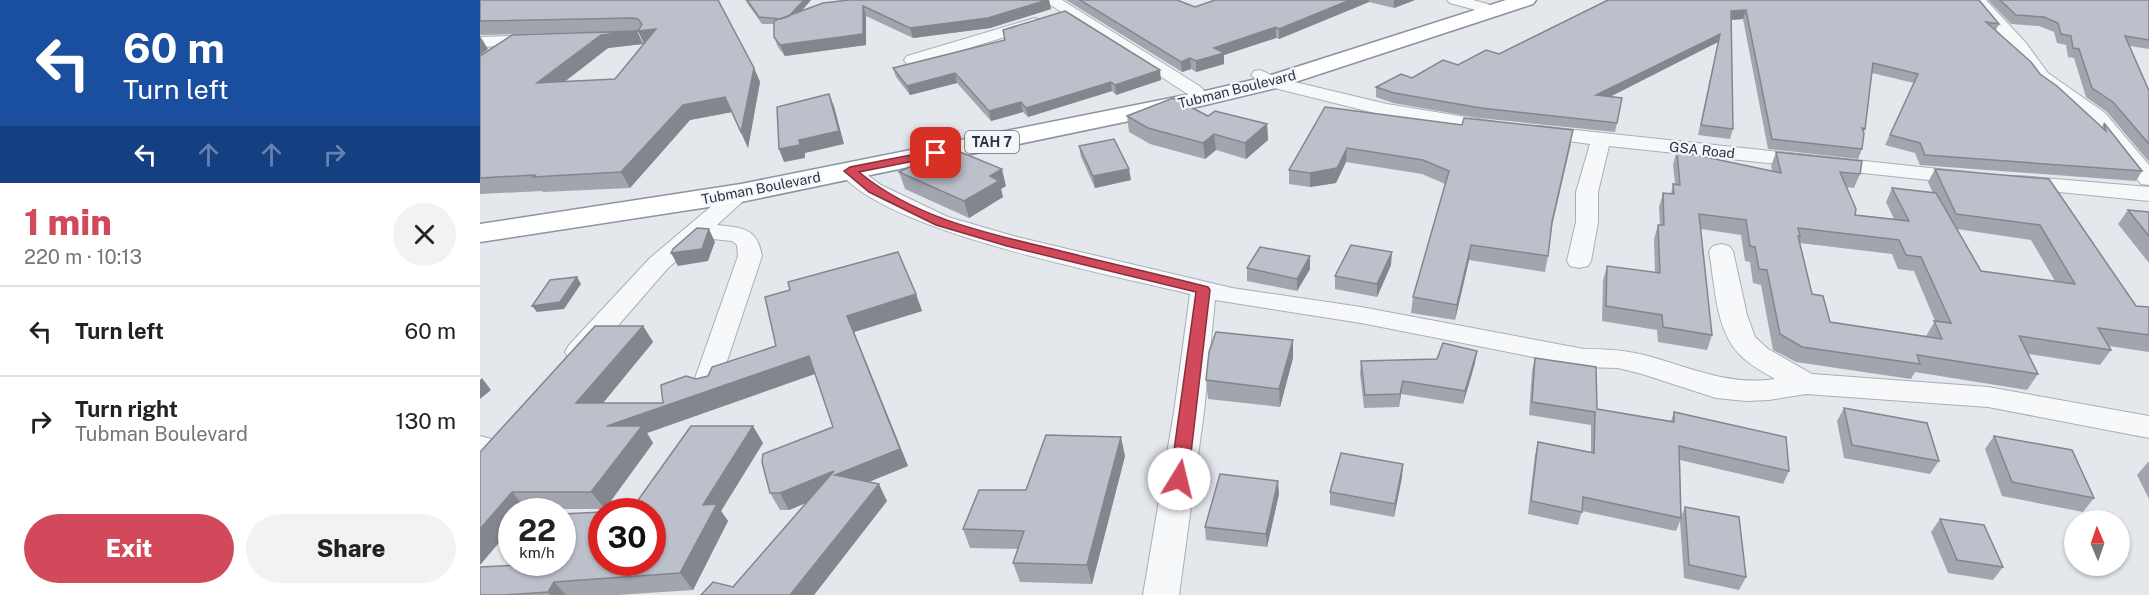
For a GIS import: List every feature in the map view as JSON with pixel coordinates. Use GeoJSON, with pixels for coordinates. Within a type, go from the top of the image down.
{"type":"FeatureCollection","features":[{"type":"Feature","properties":{"kind":"highway","name":"Tubman Boulevard"},"geometry":{"type":"LineString","coordinates":[[480,233],[741,193],[1190,101],[1527,0]]}},
{"type":"Feature","properties":{"kind":"highway","name":"Tubman Boulevard"},"geometry":{"type":"LineString","coordinates":[[480,224],[744,183],[1062,121],[1194,91],[1266,78],[1493,4]]}},
{"type":"Feature","properties":{"kind":"street"},"geometry":{"type":"LineString","coordinates":[[1051,0],[1066,12],[1194,91]]}},
{"type":"Feature","properties":{"kind":"street"},"geometry":{"type":"LineString","coordinates":[[1455,0],[1493,4]]}},
{"type":"Feature","properties":{"kind":"street"},"geometry":{"type":"LineString","coordinates":[[1978,0],[2020,47],[2042,77],[2098,117],[2149,190]]}},
{"type":"Feature","properties":{"kind":"street"},"geometry":{"type":"LineString","coordinates":[[913,60],[1066,12]]}},
{"type":"Feature","properties":{"kind":"street"},"geometry":{"type":"LineString","coordinates":[[492,57],[515,40]]}},
{"type":"Feature","properties":{"kind":"street"},"geometry":{"type":"LineString","coordinates":[[480,42],[551,40]]}},
{"type":"Feature","properties":{"kind":"street","name":"GSA Road"},"geometry":{"type":"LineString","coordinates":[[1266,78],[1387,110],[1518,130],[1998,180],[2149,190]]}},
{"type":"Feature","properties":{"kind":"street"},"geometry":{"type":"LineString","coordinates":[[1579,261],[1587,222],[1587,192],[1601,139]]}},
{"type":"Feature","properties":{"kind":"street"},"geometry":{"type":"LineString","coordinates":[[850,171],[873,190],[940,222],[1011,243],[1203,290],[1361,315],[1584,358],[1618,359],[1646,365],[1716,388],[1746,391],[1769,390],[1806,384],[1988,397],[2149,427]]}},
{"type":"Feature","properties":{"kind":"street"},"geometry":{"type":"LineString","coordinates":[[563,370],[659,263],[741,193]]}},
{"type":"Feature","properties":{"kind":"street"},"geometry":{"type":"LineString","coordinates":[[697,230],[739,235],[748,242],[750,256],[706,384]]}},
{"type":"Feature","properties":{"kind":"street"},"geometry":{"type":"LineString","coordinates":[[1721,251],[1733,305],[1735,327],[1748,347],[1806,384]]}},
{"type":"Feature","properties":{"kind":"street"},"geometry":{"type":"LineString","coordinates":[[1161,595],[1189,412],[1203,290]]}},
{"type":"Feature","properties":{"kind":"building"},"geometry":{"type":"Polygon","coordinates":[[[480,0],[718,0],[754,68],[741,132],[725,97],[683,105],[621,172],[480,178],[480,56],[512,35],[637,31],[601,35],[537,83],[615,79],[656,29],[638,31],[642,24],[638,19],[632,18],[480,21],[480,0]]]}},
{"type":"Feature","properties":{"kind":"building"},"geometry":{"type":"Polygon","coordinates":[[[747,0],[804,0],[789,16],[781,19],[759,17],[747,0]]]}},
{"type":"Feature","properties":{"kind":"building"},"geometry":{"type":"Polygon","coordinates":[[[849,0],[1047,0],[988,18],[910,28],[863,6],[863,34],[780,45],[774,37],[774,21],[823,3],[849,0]]]}},
{"type":"Feature","properties":{"kind":"building"},"geometry":{"type":"Polygon","coordinates":[[[1080,0],[1177,0],[1195,7],[1215,0],[1350,0],[1279,29],[1276,27],[1214,48],[1224,53],[1196,61],[1190,58],[1181,62],[1080,0]]]}},
{"type":"Feature","properties":{"kind":"building"},"geometry":{"type":"Polygon","coordinates":[[[1608,0],[1979,0],[1999,24],[1986,22],[2031,62],[2040,74],[2057,86],[2106,131],[2104,123],[2142,171],[1925,155],[1920,143],[1890,135],[1918,74],[1873,63],[1865,129],[1862,128],[1864,133],[1862,149],[1772,139],[1746,10],[1731,11],[1733,129],[1701,125],[1720,34],[1596,95],[1622,98],[1617,123],[1481,108],[1394,93],[1376,87],[1401,74],[1412,78],[1443,60],[1458,65],[1486,50],[1499,54],[1608,0]]]}},
{"type":"Feature","properties":{"kind":"building"},"geometry":{"type":"Polygon","coordinates":[[[2000,0],[2149,0],[2149,40],[2125,36],[2149,91],[2149,144],[2113,102],[2092,88],[2079,49],[2073,48],[2071,36],[2061,34],[2058,23],[2044,17],[2016,15],[2000,0]]]}},
{"type":"Feature","properties":{"kind":"building"},"geometry":{"type":"Polygon","coordinates":[[[1065,11],[1160,70],[1115,85],[1111,82],[1026,108],[1021,102],[989,111],[955,73],[907,86],[893,68],[1005,40],[1003,30],[1065,11]]]}},
{"type":"Feature","properties":{"kind":"building"},"geometry":{"type":"Polygon","coordinates":[[[829,94],[839,131],[799,140],[800,145],[779,149],[777,107],[829,94]]]}},
{"type":"Feature","properties":{"kind":"building"},"geometry":{"type":"Polygon","coordinates":[[[1173,98],[1208,116],[1215,111],[1267,124],[1245,143],[1214,134],[1203,143],[1148,128],[1127,116],[1173,98]]]}},
{"type":"Feature","properties":{"kind":"building"},"geometry":{"type":"Polygon","coordinates":[[[1325,107],[1462,125],[1464,118],[1573,130],[1552,222],[1548,256],[1471,245],[1457,305],[1413,297],[1449,171],[1423,160],[1347,148],[1337,168],[1310,173],[1289,170],[1325,107]]]}},
{"type":"Feature","properties":{"kind":"building"},"geometry":{"type":"Polygon","coordinates":[[[1114,139],[1129,169],[1093,176],[1079,146],[1114,139]]]}},
{"type":"Feature","properties":{"kind":"building"},"geometry":{"type":"Polygon","coordinates":[[[953,149],[1002,169],[990,176],[999,181],[964,201],[899,172],[924,160],[929,162],[953,149]]]}},
{"type":"Feature","properties":{"kind":"building"},"geometry":{"type":"Polygon","coordinates":[[[1677,151],[1781,173],[1776,152],[1862,161],[1860,174],[1840,172],[1856,209],[1855,215],[1909,221],[1892,188],[1936,193],[1981,271],[2075,284],[2040,225],[1956,214],[1935,169],[2049,179],[2136,306],[2149,307],[2149,335],[2098,328],[2111,350],[2019,336],[2038,374],[1917,355],[1920,364],[1802,347],[1780,334],[1767,270],[1759,269],[1755,247],[1750,246],[1746,220],[1699,214],[1712,335],[1663,327],[1662,315],[1606,306],[1607,266],[1660,273],[1658,225],[1664,225],[1663,193],[1674,194],[1673,184],[1680,185],[1677,151]],[[1798,228],[1812,294],[1823,296],[1830,322],[1942,339],[1934,321],[1951,323],[1921,257],[1906,255],[1899,240],[1798,228]]]}},
{"type":"Feature","properties":{"kind":"building"},"geometry":{"type":"Polygon","coordinates":[[[2128,210],[2149,212],[2149,236],[2128,210]]]}},
{"type":"Feature","properties":{"kind":"building"},"geometry":{"type":"Polygon","coordinates":[[[697,228],[709,229],[702,249],[671,253],[673,249],[697,228]]]}},
{"type":"Feature","properties":{"kind":"building"},"geometry":{"type":"Polygon","coordinates":[[[1351,245],[1392,252],[1377,284],[1335,276],[1351,245]]]}},
{"type":"Feature","properties":{"kind":"building"},"geometry":{"type":"Polygon","coordinates":[[[1260,247],[1310,256],[1297,279],[1247,268],[1260,247]]]}},
{"type":"Feature","properties":{"kind":"building"},"geometry":{"type":"Polygon","coordinates":[[[898,252],[916,294],[847,316],[900,449],[835,475],[879,484],[790,595],[701,595],[713,582],[733,587],[834,471],[780,493],[770,493],[762,462],[763,454],[833,427],[809,356],[607,426],[642,426],[591,492],[512,492],[507,498],[498,498],[498,508],[480,529],[480,452],[595,326],[643,326],[576,403],[663,403],[661,385],[686,376],[696,379],[708,376],[712,367],[776,346],[765,297],[790,290],[788,282],[898,252]]]}},
{"type":"Feature","properties":{"kind":"building"},"geometry":{"type":"Polygon","coordinates":[[[577,277],[560,302],[532,306],[550,280],[577,277]]]}},
{"type":"Feature","properties":{"kind":"building"},"geometry":{"type":"Polygon","coordinates":[[[1216,332],[1293,340],[1279,389],[1206,380],[1209,352],[1216,332]]]}},
{"type":"Feature","properties":{"kind":"building"},"geometry":{"type":"Polygon","coordinates":[[[1443,343],[1477,351],[1465,391],[1403,381],[1400,394],[1365,395],[1361,361],[1437,359],[1443,343]]]}},
{"type":"Feature","properties":{"kind":"building"},"geometry":{"type":"Polygon","coordinates":[[[1535,358],[1596,367],[1597,409],[1674,422],[1674,412],[1786,437],[1789,471],[1679,446],[1681,518],[1583,497],[1582,512],[1531,501],[1538,442],[1594,453],[1595,412],[1532,402],[1535,358]]]}},
{"type":"Feature","properties":{"kind":"building"},"geometry":{"type":"Polygon","coordinates":[[[1844,408],[1927,423],[1939,461],[1852,445],[1844,408]]]}},
{"type":"Feature","properties":{"kind":"building"},"geometry":{"type":"Polygon","coordinates":[[[691,426],[753,426],[703,505],[717,504],[680,573],[666,574],[666,498],[640,498],[691,426]]]}},
{"type":"Feature","properties":{"kind":"building"},"geometry":{"type":"Polygon","coordinates":[[[1046,435],[1121,437],[1087,565],[1013,563],[1024,531],[963,529],[979,490],[1026,490],[1046,435]]]}},
{"type":"Feature","properties":{"kind":"building"},"geometry":{"type":"Polygon","coordinates":[[[1994,436],[2072,450],[2094,498],[2012,482],[1994,436]]]}},
{"type":"Feature","properties":{"kind":"building"},"geometry":{"type":"Polygon","coordinates":[[[1341,453],[1403,464],[1395,504],[1330,492],[1341,453]]]}},
{"type":"Feature","properties":{"kind":"building"},"geometry":{"type":"Polygon","coordinates":[[[1220,474],[1278,481],[1266,534],[1205,527],[1220,474]]]}},
{"type":"Feature","properties":{"kind":"building"},"geometry":{"type":"Polygon","coordinates":[[[1685,507],[1739,517],[1746,577],[1689,565],[1685,507]]]}},
{"type":"Feature","properties":{"kind":"building"},"geometry":{"type":"Polygon","coordinates":[[[576,513],[588,513],[588,576],[638,576],[554,582],[548,592],[480,595],[480,567],[498,566],[498,576],[576,576],[576,513]]]}},
{"type":"Feature","properties":{"kind":"building"},"geometry":{"type":"Polygon","coordinates":[[[1940,519],[1984,525],[2003,567],[1957,560],[1940,519]]]}},
{"type":"Feature","properties":{"kind":"route"},"geometry":{"type":"LineString","coordinates":[[936,153],[850,171],[873,190],[940,222],[1011,243],[1203,290],[1179,479]]}}]}
